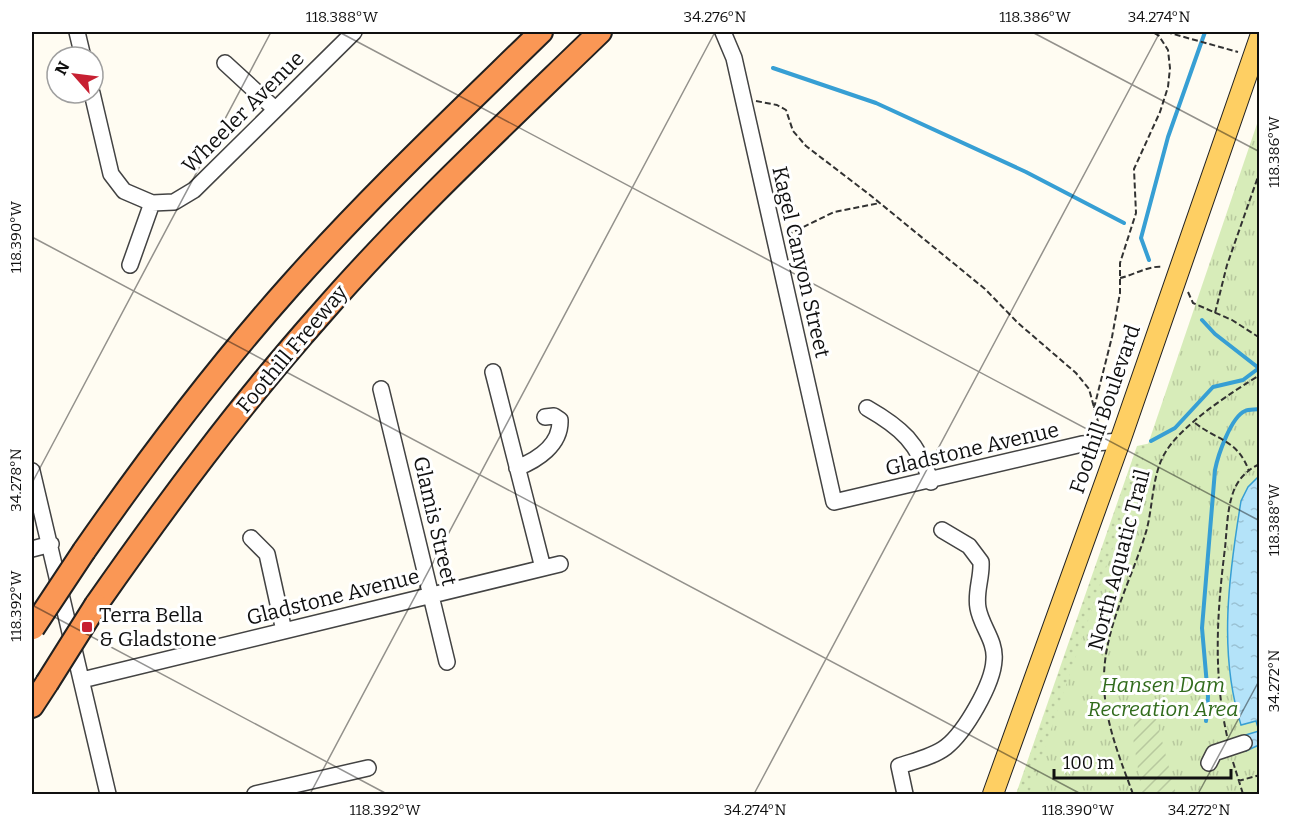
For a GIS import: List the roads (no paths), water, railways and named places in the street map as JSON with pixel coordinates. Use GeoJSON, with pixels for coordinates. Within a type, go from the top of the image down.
{"type":"FeatureCollection","features":[{"type":"Feature","properties":{"kind":"highway","name":"Foothill Freeway"},"geometry":{"type":"LineString","coordinates":[[32,629],[84,551],[191,405],[289,287],[374,196],[541,32]]}},
{"type":"Feature","properties":{"kind":"highway","name":"Foothill Freeway"},"geometry":{"type":"LineString","coordinates":[[32,706],[96,605],[223,430],[320,314],[418,210],[600,32]]}},
{"type":"Feature","properties":{"kind":"main road","name":"Foothill Boulevard"},"geometry":{"type":"LineString","coordinates":[[993,795],[1120,441],[1260,37]]}},
{"type":"Feature","properties":{"kind":"street","name":"Wheeler Avenue"},"geometry":{"type":"LineString","coordinates":[[152,203],[174,201],[194,190],[354,32]]}},
{"type":"Feature","properties":{"kind":"street","name":"Kagel Canyon Street"},"geometry":{"type":"LineString","coordinates":[[723,32],[734,58],[834,502]]}},
{"type":"Feature","properties":{"kind":"street"},"geometry":{"type":"LineString","coordinates":[[225,63],[275,109]]}},
{"type":"Feature","properties":{"kind":"street"},"geometry":{"type":"LineString","coordinates":[[95,105],[111,174],[124,192],[152,203],[130,265]]}},
{"type":"Feature","properties":{"kind":"street"},"geometry":{"type":"LineString","coordinates":[[492,372],[543,568]]}},
{"type":"Feature","properties":{"kind":"street","name":"Glamis Street"},"geometry":{"type":"LineString","coordinates":[[381,389],[447,662]]}},
{"type":"Feature","properties":{"kind":"street"},"geometry":{"type":"LineString","coordinates":[[867,408],[893,423],[913,443],[922,457],[931,482]]}},
{"type":"Feature","properties":{"kind":"street"},"geometry":{"type":"LineString","coordinates":[[517,468],[532,462],[546,452],[560,429],[560,420],[554,416],[545,417]]}},
{"type":"Feature","properties":{"kind":"street","name":"Gladstone Avenue"},"geometry":{"type":"LineString","coordinates":[[834,502],[931,482],[1082,444],[1120,441]]}},
{"type":"Feature","properties":{"kind":"street"},"geometry":{"type":"LineString","coordinates":[[32,471],[51,544],[108,795]]}},
{"type":"Feature","properties":{"kind":"street"},"geometry":{"type":"LineString","coordinates":[[905,795],[899,766],[945,747],[960,731],[982,696],[990,678],[994,660],[993,648],[978,608],[981,562],[969,546],[942,530]]}},
{"type":"Feature","properties":{"kind":"street"},"geometry":{"type":"LineString","coordinates":[[252,538],[267,554],[284,631]]}},
{"type":"Feature","properties":{"kind":"street"},"geometry":{"type":"LineString","coordinates":[[32,549],[51,544]]}},
{"type":"Feature","properties":{"kind":"street","name":"Gladstone Avenue"},"geometry":{"type":"LineString","coordinates":[[82,680],[560,564]]}},
{"type":"Feature","properties":{"kind":"street"},"geometry":{"type":"LineString","coordinates":[[1209,763],[1214,753],[1237,745]]}},
{"type":"Feature","properties":{"kind":"street"},"geometry":{"type":"LineString","coordinates":[[255,795],[368,768]]}},
{"type":"Feature","properties":{"kind":"water"},"geometry":{"type":"Polygon","coordinates":[[[1259,476],[1259,731],[1256,721],[1241,725],[1230,670],[1228,613],[1241,501],[1248,487],[1259,476]]]}},
{"type":"Feature","properties":{"kind":"water"},"geometry":{"type":"Polygon","coordinates":[[[1259,731],[1259,745],[1246,751],[1242,736],[1259,731]]]}},
{"type":"Feature","properties":{"kind":"waterway"},"geometry":{"type":"LineString","coordinates":[[1149,260],[1141,238],[1168,137],[1205,32]]}},
{"type":"Feature","properties":{"kind":"waterway"},"geometry":{"type":"LineString","coordinates":[[773,68],[876,103],[1026,172],[1124,223]]}},
{"type":"Feature","properties":{"kind":"waterway"},"geometry":{"type":"LineString","coordinates":[[1202,320],[1215,334],[1260,369]]}},
{"type":"Feature","properties":{"kind":"waterway"},"geometry":{"type":"LineString","coordinates":[[1151,441],[1175,428],[1213,387],[1243,380],[1259,368]]}},
{"type":"Feature","properties":{"kind":"waterway"},"geometry":{"type":"LineString","coordinates":[[1206,721],[1208,697],[1202,628],[1215,470],[1222,446],[1235,421],[1245,411],[1260,409]]}},
{"type":"Feature","properties":{"kind":"place","name":"Terra Bella & Gladstone"},"geometry":{"type":"Point","coordinates":[87,627]}},
{"type":"Feature","properties":{"kind":"park label","name":"Hansen Dam Recreation Area"},"geometry":{"type":"Point","coordinates":[1163,697]}}]}
